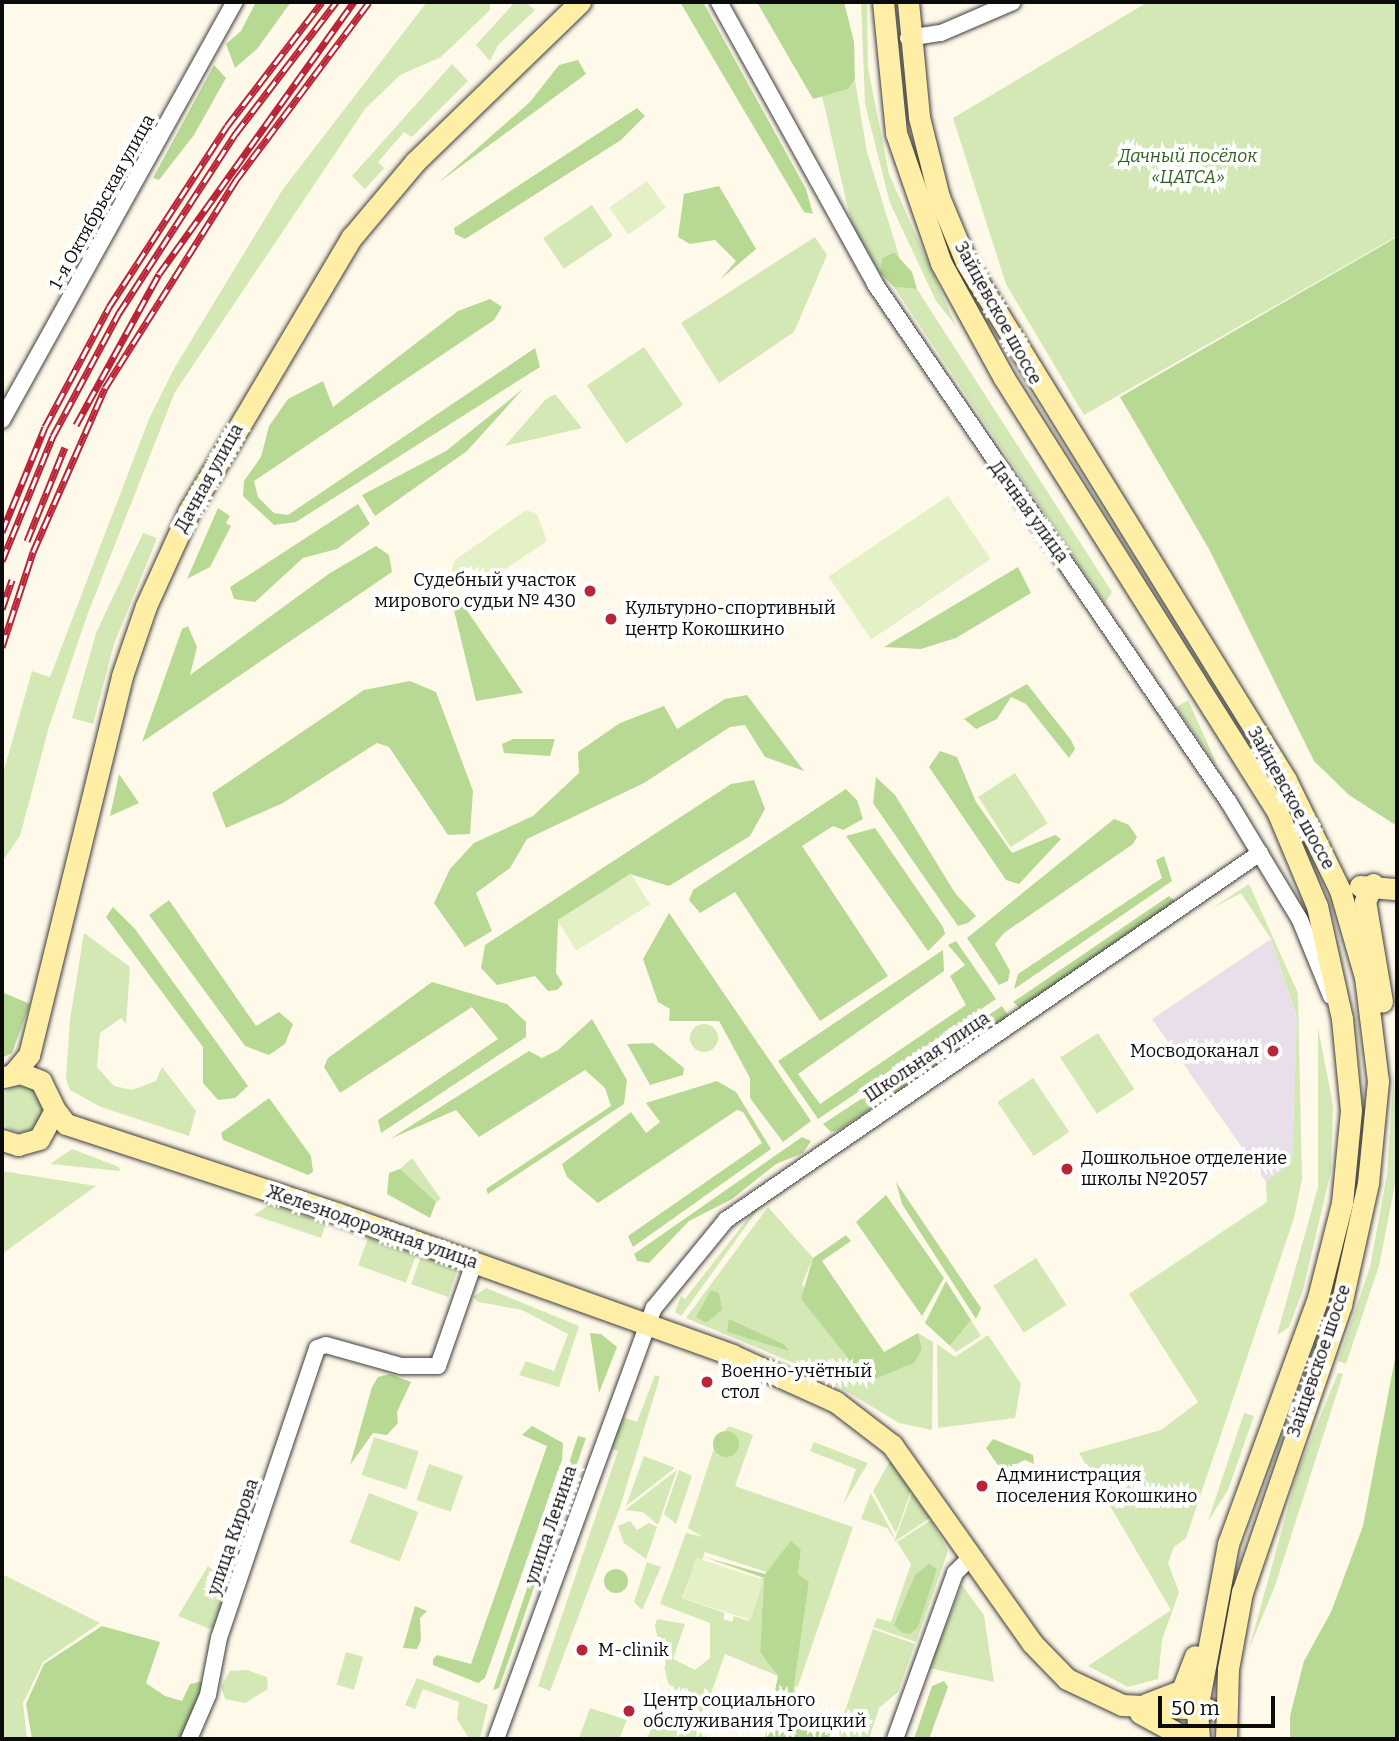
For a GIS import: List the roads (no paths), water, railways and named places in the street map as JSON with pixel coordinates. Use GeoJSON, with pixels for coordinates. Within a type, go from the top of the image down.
{"type":"FeatureCollection","features":[{"type":"Feature","properties":{"kind":"main road","name":"Дачная улица"},"geometry":{"type":"LineString","coordinates":[[7,1076],[29,1055],[122,676],[146,606],[189,511],[352,237],[415,162],[580,2]]}},
{"type":"Feature","properties":{"kind":"main road","name":"Зайцевское шоссе"},"geometry":{"type":"LineString","coordinates":[[883,2],[896,133],[941,263],[1004,378],[1277,811],[1327,938],[1342,1019],[1351,1110],[1337,1230],[1318,1298],[1228,1544],[1197,1710],[1199,1739]]}},
{"type":"Feature","properties":{"kind":"main road","name":"Зайцевское шоссе"},"geometry":{"type":"LineString","coordinates":[[908,2],[908,38],[931,170],[965,262],[1286,780],[1340,890],[1365,977],[1378,1081],[1357,1240],[1341,1305],[1256,1542],[1233,1635],[1225,1707],[1226,1739]]}},
{"type":"Feature","properties":{"kind":"main road"},"geometry":{"type":"LineString","coordinates":[[1277,811],[1318,875],[1340,890]]}},
{"type":"Feature","properties":{"kind":"main road"},"geometry":{"type":"LineString","coordinates":[[1373,884],[1365,901],[1382,999],[1378,1081]]}},
{"type":"Feature","properties":{"kind":"main road"},"geometry":{"type":"LineString","coordinates":[[1327,938],[1324,907],[1340,890],[1373,884],[1397,889]]}},
{"type":"Feature","properties":{"kind":"main road"},"geometry":{"type":"LineString","coordinates":[[5,1144],[29,1144],[56,1122],[49,1089],[37,1079],[29,1055]]}},
{"type":"Feature","properties":{"kind":"main road","name":"Дачная улица"},"geometry":{"type":"LineString","coordinates":[[7,1076],[37,1079]]}},
{"type":"Feature","properties":{"kind":"main road","name":"Железнодорожная улица"},"geometry":{"type":"LineString","coordinates":[[56,1122],[474,1263],[681,1337],[781,1375],[836,1402],[889,1441],[1047,1662],[1093,1695],[1126,1706]]}},
{"type":"Feature","properties":{"kind":"main road"},"geometry":{"type":"LineString","coordinates":[[1126,1706],[1160,1702],[1185,1686],[1228,1544]]}},
{"type":"Feature","properties":{"kind":"main road"},"geometry":{"type":"LineString","coordinates":[[1126,1706],[1197,1710],[1225,1707]]}},
{"type":"Feature","properties":{"kind":"main road"},"geometry":{"type":"LineString","coordinates":[[1126,1706],[1188,1739]]}},
{"type":"Feature","properties":{"kind":"main road"},"geometry":{"type":"LineString","coordinates":[[1197,1710],[1213,1739]]}},
{"type":"Feature","properties":{"kind":"street","name":"1-я Октябрьская улица"},"geometry":{"type":"LineString","coordinates":[[2,420],[235,2]]}},
{"type":"Feature","properties":{"kind":"street","name":"Дачная улица"},"geometry":{"type":"LineString","coordinates":[[719,2],[875,284],[1260,853],[1300,920],[1342,1019]]}},
{"type":"Feature","properties":{"kind":"street"},"geometry":{"type":"LineString","coordinates":[[908,38],[941,33],[1013,2]]}},
{"type":"Feature","properties":{"kind":"street","name":"Школьная улица"},"geometry":{"type":"LineString","coordinates":[[647,1326],[674,1281],[744,1205],[1260,853]]}},
{"type":"Feature","properties":{"kind":"street","name":"улица Кирова"},"geometry":{"type":"LineString","coordinates":[[189,1739],[317,1348],[326,1345],[401,1366],[438,1366],[474,1263]]}},
{"type":"Feature","properties":{"kind":"street","name":"улица Ленина"},"geometry":{"type":"LineString","coordinates":[[496,1739],[647,1326]]}},
{"type":"Feature","properties":{"kind":"street"},"geometry":{"type":"LineString","coordinates":[[895,1739],[965,1549]]}},
{"type":"Feature","properties":{"kind":"railway"},"geometry":{"type":"LineString","coordinates":[[2,532],[45,427],[109,307],[227,126],[322,2]]}},
{"type":"Feature","properties":{"kind":"railway"},"geometry":{"type":"LineString","coordinates":[[2,561],[53,436],[119,313],[236,133],[336,2]]}},
{"type":"Feature","properties":{"kind":"railway"},"geometry":{"type":"LineString","coordinates":[[76,425],[159,274],[354,2]]}},
{"type":"Feature","properties":{"kind":"railway"},"geometry":{"type":"LineString","coordinates":[[2,647],[33,552],[105,388],[236,180],[369,2]]}},
{"type":"Feature","properties":{"kind":"railway"},"geometry":{"type":"LineString","coordinates":[[27,541],[65,447]]}},
{"type":"Feature","properties":{"kind":"railway"},"geometry":{"type":"LineString","coordinates":[[2,609],[12,580]]}},
{"type":"Feature","properties":{"kind":"place","name":"Судебный участок мирового судьи № 430"},"geometry":{"type":"Point","coordinates":[590,591]}},
{"type":"Feature","properties":{"kind":"place","name":"Культурно-спортивный центр Кокошкино"},"geometry":{"type":"Point","coordinates":[611,619]}},
{"type":"Feature","properties":{"kind":"place","name":"Мосводоканал"},"geometry":{"type":"Point","coordinates":[1273,1051]}},
{"type":"Feature","properties":{"kind":"place","name":"Дошкольное отделение школы №2057"},"geometry":{"type":"Point","coordinates":[1067,1169]}},
{"type":"Feature","properties":{"kind":"place","name":"Военно-учётный стол"},"geometry":{"type":"Point","coordinates":[707,1382]}},
{"type":"Feature","properties":{"kind":"place","name":"Администрация поселения Кокошкино"},"geometry":{"type":"Point","coordinates":[982,1486]}},
{"type":"Feature","properties":{"kind":"place","name":"M-clinik"},"geometry":{"type":"Point","coordinates":[582,1650]}},
{"type":"Feature","properties":{"kind":"place","name":"Центр социального обслуживания Троицкий"},"geometry":{"type":"Point","coordinates":[629,1711]}},
{"type":"Feature","properties":{"kind":"park label","name":"Дачный посёлок «ЦАТСА»"},"geometry":{"type":"Point","coordinates":[1188,167]}}]}
